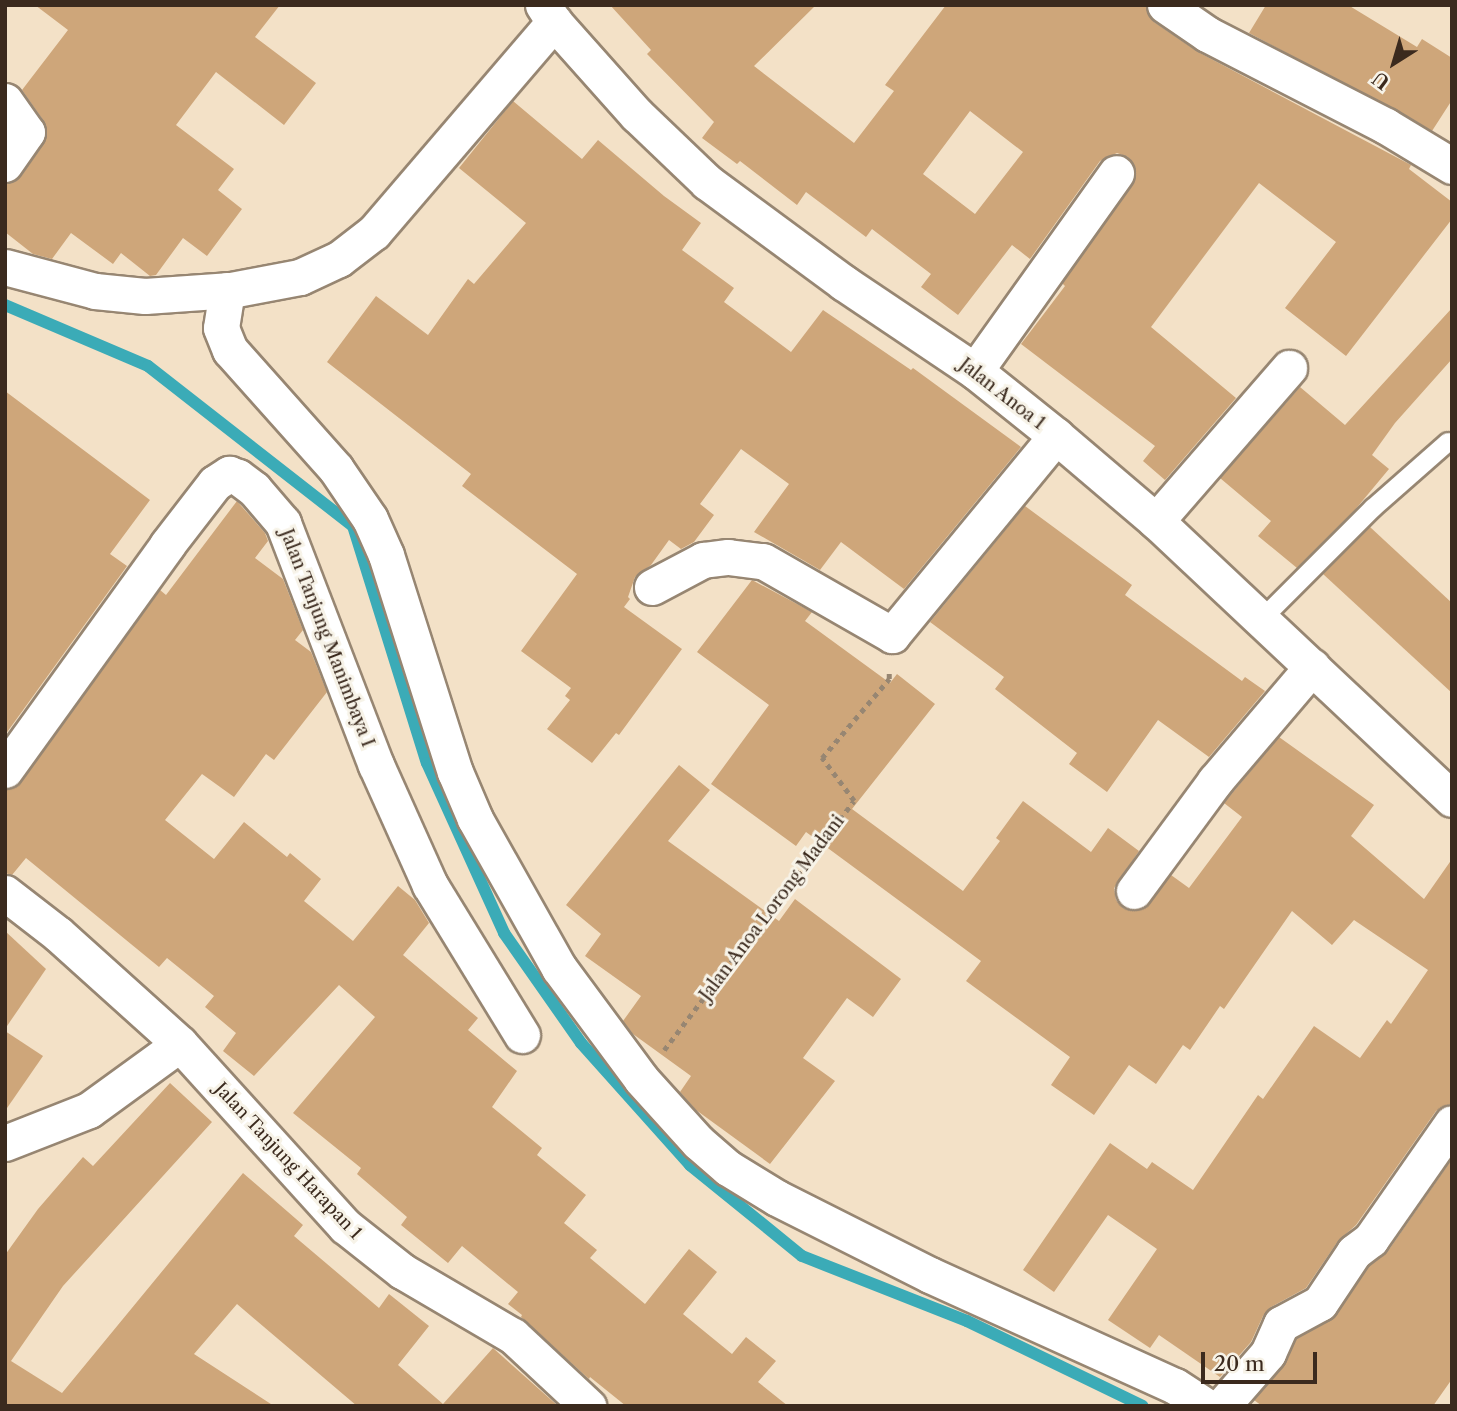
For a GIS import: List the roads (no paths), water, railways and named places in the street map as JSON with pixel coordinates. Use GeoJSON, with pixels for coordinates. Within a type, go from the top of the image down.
{"type":"FeatureCollection","features":[{"type":"Feature","properties":{"kind":"street"},"geometry":{"type":"LineString","coordinates":[[1165,5],[1207,34],[1386,126],[1452,166]]}},
{"type":"Feature","properties":{"kind":"street"},"geometry":{"type":"LineString","coordinates":[[5,267],[95,290],[145,296],[227,290],[300,277],[339,259],[374,232],[549,14]]}},
{"type":"Feature","properties":{"kind":"street","name":"Jalan Anoa 1"},"geometry":{"type":"LineString","coordinates":[[549,14],[637,115],[707,182],[844,283],[975,371],[1056,436],[1156,521],[1449,791]]}},
{"type":"Feature","properties":{"kind":"street"},"geometry":{"type":"LineString","coordinates":[[5,101],[27,131],[5,164]]}},
{"type":"Feature","properties":{"kind":"street"},"geometry":{"type":"LineString","coordinates":[[975,371],[1116,173]]}},
{"type":"Feature","properties":{"kind":"street"},"geometry":{"type":"LineString","coordinates":[[227,290],[221,328],[230,350],[336,469],[370,519],[386,555],[455,772],[475,819],[559,968],[641,1079],[698,1142],[755,1186],[930,1275],[1163,1380],[1206,1406]]}},
{"type":"Feature","properties":{"kind":"street"},"geometry":{"type":"LineString","coordinates":[[1156,521],[1289,368]]}},
{"type":"Feature","properties":{"kind":"street"},"geometry":{"type":"LineString","coordinates":[[652,587],[703,560],[729,557],[763,561],[892,635],[1056,436]]}},
{"type":"Feature","properties":{"kind":"street","name":"Jalan Tanjung Manimbaya I"},"geometry":{"type":"LineString","coordinates":[[5,770],[167,545],[215,483],[229,474],[238,477],[254,489],[283,523],[376,765],[429,885],[522,1035]]}},
{"type":"Feature","properties":{"kind":"street"},"geometry":{"type":"LineString","coordinates":[[1133,891],[1215,781],[1312,667]]}},
{"type":"Feature","properties":{"kind":"street","name":"Jalan Tanjung Harapan 1"},"geometry":{"type":"LineString","coordinates":[[5,893],[58,934],[180,1044],[345,1226],[402,1271],[513,1336],[588,1406]]}},
{"type":"Feature","properties":{"kind":"street"},"geometry":{"type":"LineString","coordinates":[[5,1143],[89,1110],[180,1044]]}},
{"type":"Feature","properties":{"kind":"street"},"geometry":{"type":"LineString","coordinates":[[1222,1406],[1268,1353],[1281,1324],[1320,1303],[1354,1252],[1371,1239],[1452,1123]]}},
{"type":"Feature","properties":{"kind":"lane"},"geometry":{"type":"LineString","coordinates":[[1262,619],[1373,508],[1448,443]]}},
{"type":"Feature","properties":{"kind":"waterway"},"geometry":{"type":"LineString","coordinates":[[5,305],[148,366],[353,526],[427,763],[504,933],[581,1043],[690,1165],[802,1256],[967,1321],[1143,1406]]}}]}
